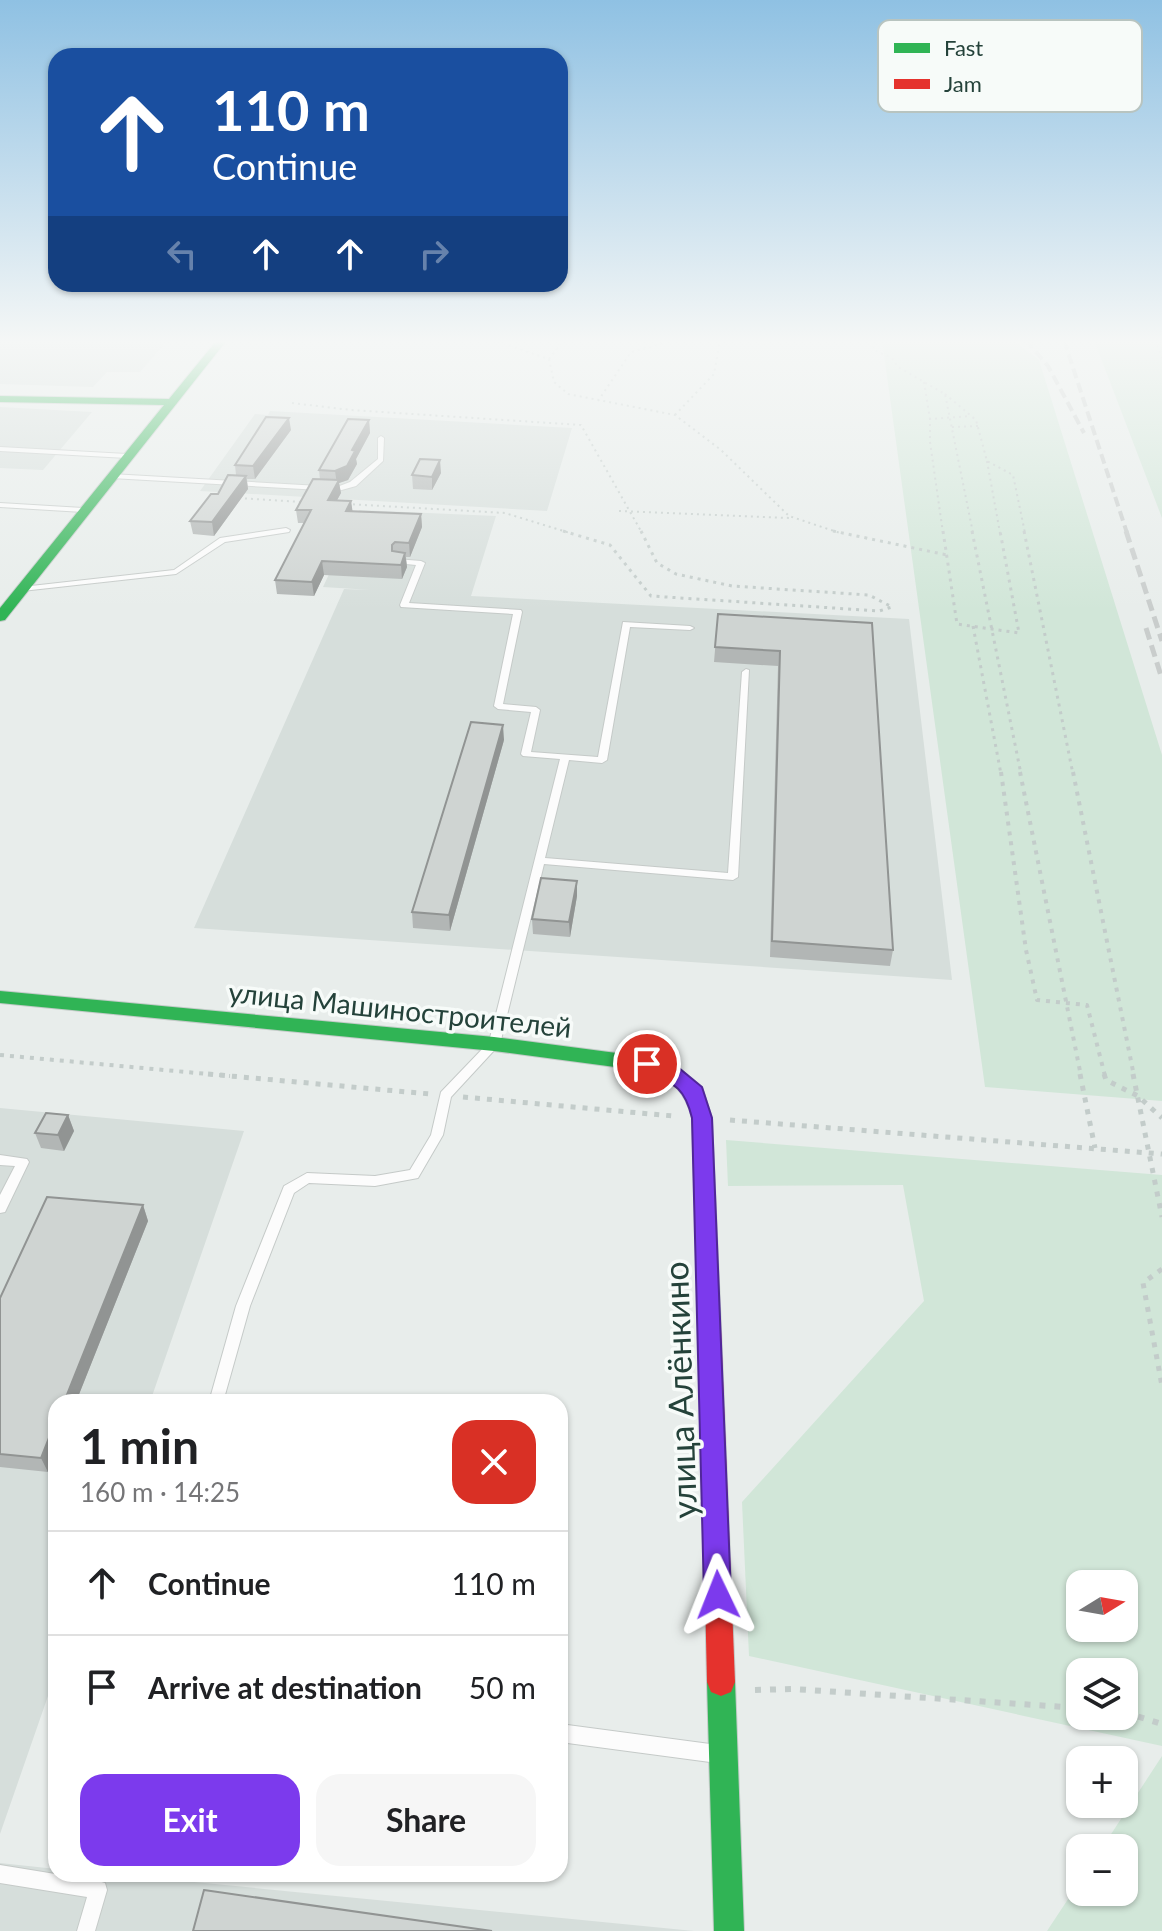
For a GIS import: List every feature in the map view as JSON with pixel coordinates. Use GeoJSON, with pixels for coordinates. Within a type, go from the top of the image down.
{"type":"FeatureCollection","features":[{"type":"Feature","properties":{"kind":"street"},"geometry":{"type":"LineString","coordinates":[[0,617],[149,430]]}},
{"type":"Feature","properties":{"kind":"street","name":"улица Машиностроителей"},"geometry":{"type":"LineString","coordinates":[[0,997],[494,1044],[647,1064],[673,1074],[695,1092],[702,1118],[705,1182]]}},
{"type":"Feature","properties":{"kind":"street","name":"улица Алёнкино"},"geometry":{"type":"LineString","coordinates":[[705,1182],[729,1931]]}},
{"type":"Feature","properties":{"kind":"lane"},"geometry":{"type":"LineString","coordinates":[[111,476],[338,489],[353,484],[381,460],[381,438]]}},
{"type":"Feature","properties":{"kind":"lane"},"geometry":{"type":"LineString","coordinates":[[0,449],[127,456]]}},
{"type":"Feature","properties":{"kind":"lane"},"geometry":{"type":"LineString","coordinates":[[0,505],[83,510]]}},
{"type":"Feature","properties":{"kind":"lane"},"geometry":{"type":"LineString","coordinates":[[22,589],[176,572],[223,540],[286,530]]}},
{"type":"Feature","properties":{"kind":"lane"},"geometry":{"type":"LineString","coordinates":[[399,561],[421,563],[404,605],[518,612],[498,706],[536,710],[526,754],[602,760],[626,624],[690,628]]}},
{"type":"Feature","properties":{"kind":"lane"},"geometry":{"type":"LineString","coordinates":[[540,861],[733,877],[746,672]]}},
{"type":"Feature","properties":{"kind":"lane"},"geometry":{"type":"LineString","coordinates":[[218,1394],[243,1306],[289,1190],[307,1178],[375,1181],[414,1174],[437,1135],[445,1095],[494,1044],[565,757]]}},
{"type":"Feature","properties":{"kind":"lane"},"geometry":{"type":"LineString","coordinates":[[0,1160],[23,1162],[0,1208]]}},
{"type":"Feature","properties":{"kind":"lane"},"geometry":{"type":"LineString","coordinates":[[568,1734],[723,1755]]}},
{"type":"Feature","properties":{"kind":"lane"},"geometry":{"type":"LineString","coordinates":[[0,1874],[48,1882]]}},
{"type":"Feature","properties":{"kind":"lane"},"geometry":{"type":"LineString","coordinates":[[49,1882],[98,1890],[86,1931]]}},
{"type":"Feature","properties":{"kind":"path"},"geometry":{"type":"LineString","coordinates":[[336,504],[505,513],[610,545],[651,596],[879,611],[892,607],[869,595],[732,586],[676,574],[657,563],[632,511],[584,430]]}},
{"type":"Feature","properties":{"kind":"path"},"geometry":{"type":"LineString","coordinates":[[695,430],[721,450],[789,516],[884,544],[947,555]]}},
{"type":"Feature","properties":{"kind":"path"},"geometry":{"type":"LineString","coordinates":[[931,430],[957,624],[1019,633],[979,430]]}},
{"type":"Feature","properties":{"kind":"path"},"geometry":{"type":"LineString","coordinates":[[953,430],[1095,1148]]}},
{"type":"Feature","properties":{"kind":"path"},"geometry":{"type":"LineString","coordinates":[[987,461],[1013,475],[1162,1217]]}},
{"type":"Feature","properties":{"kind":"path"},"geometry":{"type":"LineString","coordinates":[[228,498],[305,502]]}},
{"type":"Feature","properties":{"kind":"path"},"geometry":{"type":"LineString","coordinates":[[619,511],[797,519]]}},
{"type":"Feature","properties":{"kind":"path"},"geometry":{"type":"LineString","coordinates":[[973,626],[997,742],[1019,884],[1026,959],[1037,1000],[1087,1005],[1106,1080],[1138,1096],[1162,1118]]}},
{"type":"Feature","properties":{"kind":"path"},"geometry":{"type":"LineString","coordinates":[[0,1055],[702,1118],[1162,1154]]}},
{"type":"Feature","properties":{"kind":"path"},"geometry":{"type":"LineString","coordinates":[[1162,1269],[1143,1283],[1162,1386]]}},
{"type":"Feature","properties":{"kind":"path"},"geometry":{"type":"LineString","coordinates":[[721,1690],[793,1689],[1066,1707]]}},
{"type":"Feature","properties":{"kind":"path"},"geometry":{"type":"LineString","coordinates":[[1138,1716],[1162,1724]]}},
{"type":"Feature","properties":{"kind":"shaded area"},"geometry":{"type":"Polygon","coordinates":[[[0,430],[77,430],[43,470],[0,468],[0,430]]]}},
{"type":"Feature","properties":{"kind":"shaded area"},"geometry":{"type":"Polygon","coordinates":[[[243,430],[571,430],[547,511],[200,491],[243,430]]]}},
{"type":"Feature","properties":{"kind":"shaded area"},"geometry":{"type":"Polygon","coordinates":[[[359,510],[496,516],[471,596],[909,619],[952,980],[194,928],[344,589],[371,590],[323,587],[359,510]]]}},
{"type":"Feature","properties":{"kind":"shaded area"},"geometry":{"type":"Polygon","coordinates":[[[0,1108],[244,1131],[153,1394],[48,1394],[48,1696],[0,1834],[0,1108]]]}},
{"type":"Feature","properties":{"kind":"shaded area"},"geometry":{"type":"Polygon","coordinates":[[[0,1863],[48,1868],[48,1882],[194,1882],[694,1931],[0,1931],[0,1863]]]}},
{"type":"Feature","properties":{"kind":"green space"},"geometry":{"type":"Polygon","coordinates":[[[894,430],[1061,430],[1162,755],[1162,1101],[985,1087],[894,430]]]}},
{"type":"Feature","properties":{"kind":"green space"},"geometry":{"type":"Polygon","coordinates":[[[1128,430],[1162,430],[1162,518],[1128,430]]]}},
{"type":"Feature","properties":{"kind":"green space"},"geometry":{"type":"Polygon","coordinates":[[[726,1140],[1162,1175],[1162,1746],[1089,1730],[1138,1730],[1138,1658],[1066,1658],[1066,1725],[749,1656],[742,1502],[924,1301],[903,1185],[728,1186],[726,1140]]]}},
{"type":"Feature","properties":{"kind":"green space"},"geometry":{"type":"Polygon","coordinates":[[[1162,1756],[1162,1931],[1047,1931],[1066,1902],[1066,1906],[1138,1906],[1138,1834],[1111,1834],[1122,1818],[1138,1818],[1138,1793],[1162,1756]]]}},
{"type":"Feature","properties":{"kind":"building"},"geometry":{"type":"Polygon","coordinates":[[[258,430],[280,430],[253,466],[235,465],[258,430]]]}},
{"type":"Feature","properties":{"kind":"building"},"geometry":{"type":"Polygon","coordinates":[[[342,430],[363,430],[347,466],[335,471],[319,470],[342,430]]]}},
{"type":"Feature","properties":{"kind":"building"},"geometry":{"type":"Polygon","coordinates":[[[420,459],[440,460],[432,477],[412,475],[420,459]]]}},
{"type":"Feature","properties":{"kind":"building"},"geometry":{"type":"Polygon","coordinates":[[[228,475],[246,476],[212,522],[190,521],[211,494],[218,494],[228,475]]]}},
{"type":"Feature","properties":{"kind":"building"},"geometry":{"type":"Polygon","coordinates":[[[313,479],[339,480],[328,500],[351,501],[346,511],[421,514],[409,543],[395,542],[392,545],[392,551],[405,553],[401,565],[322,561],[312,582],[275,580],[311,510],[296,510],[313,479]]]}},
{"type":"Feature","properties":{"kind":"building"},"geometry":{"type":"Polygon","coordinates":[[[718,614],[872,623],[893,950],[772,941],[780,651],[715,647],[718,614]]]}},
{"type":"Feature","properties":{"kind":"building"},"geometry":{"type":"Polygon","coordinates":[[[471,722],[503,725],[449,915],[412,912],[471,722]]]}},
{"type":"Feature","properties":{"kind":"building"},"geometry":{"type":"Polygon","coordinates":[[[541,878],[577,881],[569,922],[532,919],[541,878]]]}},
{"type":"Feature","properties":{"kind":"building"},"geometry":{"type":"Polygon","coordinates":[[[46,1113],[68,1115],[58,1135],[35,1133],[46,1113]]]}},
{"type":"Feature","properties":{"kind":"building"},"geometry":{"type":"Polygon","coordinates":[[[47,1197],[143,1205],[67,1394],[48,1394],[48,1440],[41,1458],[0,1454],[0,1298],[47,1197]]]}},
{"type":"Feature","properties":{"kind":"building"},"geometry":{"type":"Polygon","coordinates":[[[204,1890],[492,1931],[193,1931],[204,1890]]]}},
{"type":"Feature","properties":{"kind":"railway"},"geometry":{"type":"LineString","coordinates":[[1093,430],[1127,533]]}},
{"type":"Feature","properties":{"kind":"railway"},"geometry":{"type":"LineString","coordinates":[[1126,531],[1162,641]]}},
{"type":"Feature","properties":{"kind":"railway"},"geometry":{"type":"LineString","coordinates":[[1146,628],[1162,679]]}},
{"type":"Feature","properties":{"kind":"traffic: fast"},"geometry":{"type":"LineString","coordinates":[[0,617],[150,430]]}},
{"type":"Feature","properties":{"kind":"traffic: fast"},"geometry":{"type":"LineString","coordinates":[[0,997],[494,1044],[647,1064],[673,1074],[695,1092],[702,1118],[710,1330]]}},
{"type":"Feature","properties":{"kind":"traffic: fast"},"geometry":{"type":"LineString","coordinates":[[721,1682],[729,1931]]}},
{"type":"Feature","properties":{"kind":"traffic: jam"},"geometry":{"type":"LineString","coordinates":[[710,1330],[721,1682]]}},
{"type":"Feature","properties":{"kind":"route"},"geometry":{"type":"LineString","coordinates":[[647,1064],[673,1074],[695,1092],[702,1118],[718,1595]]}}]}
